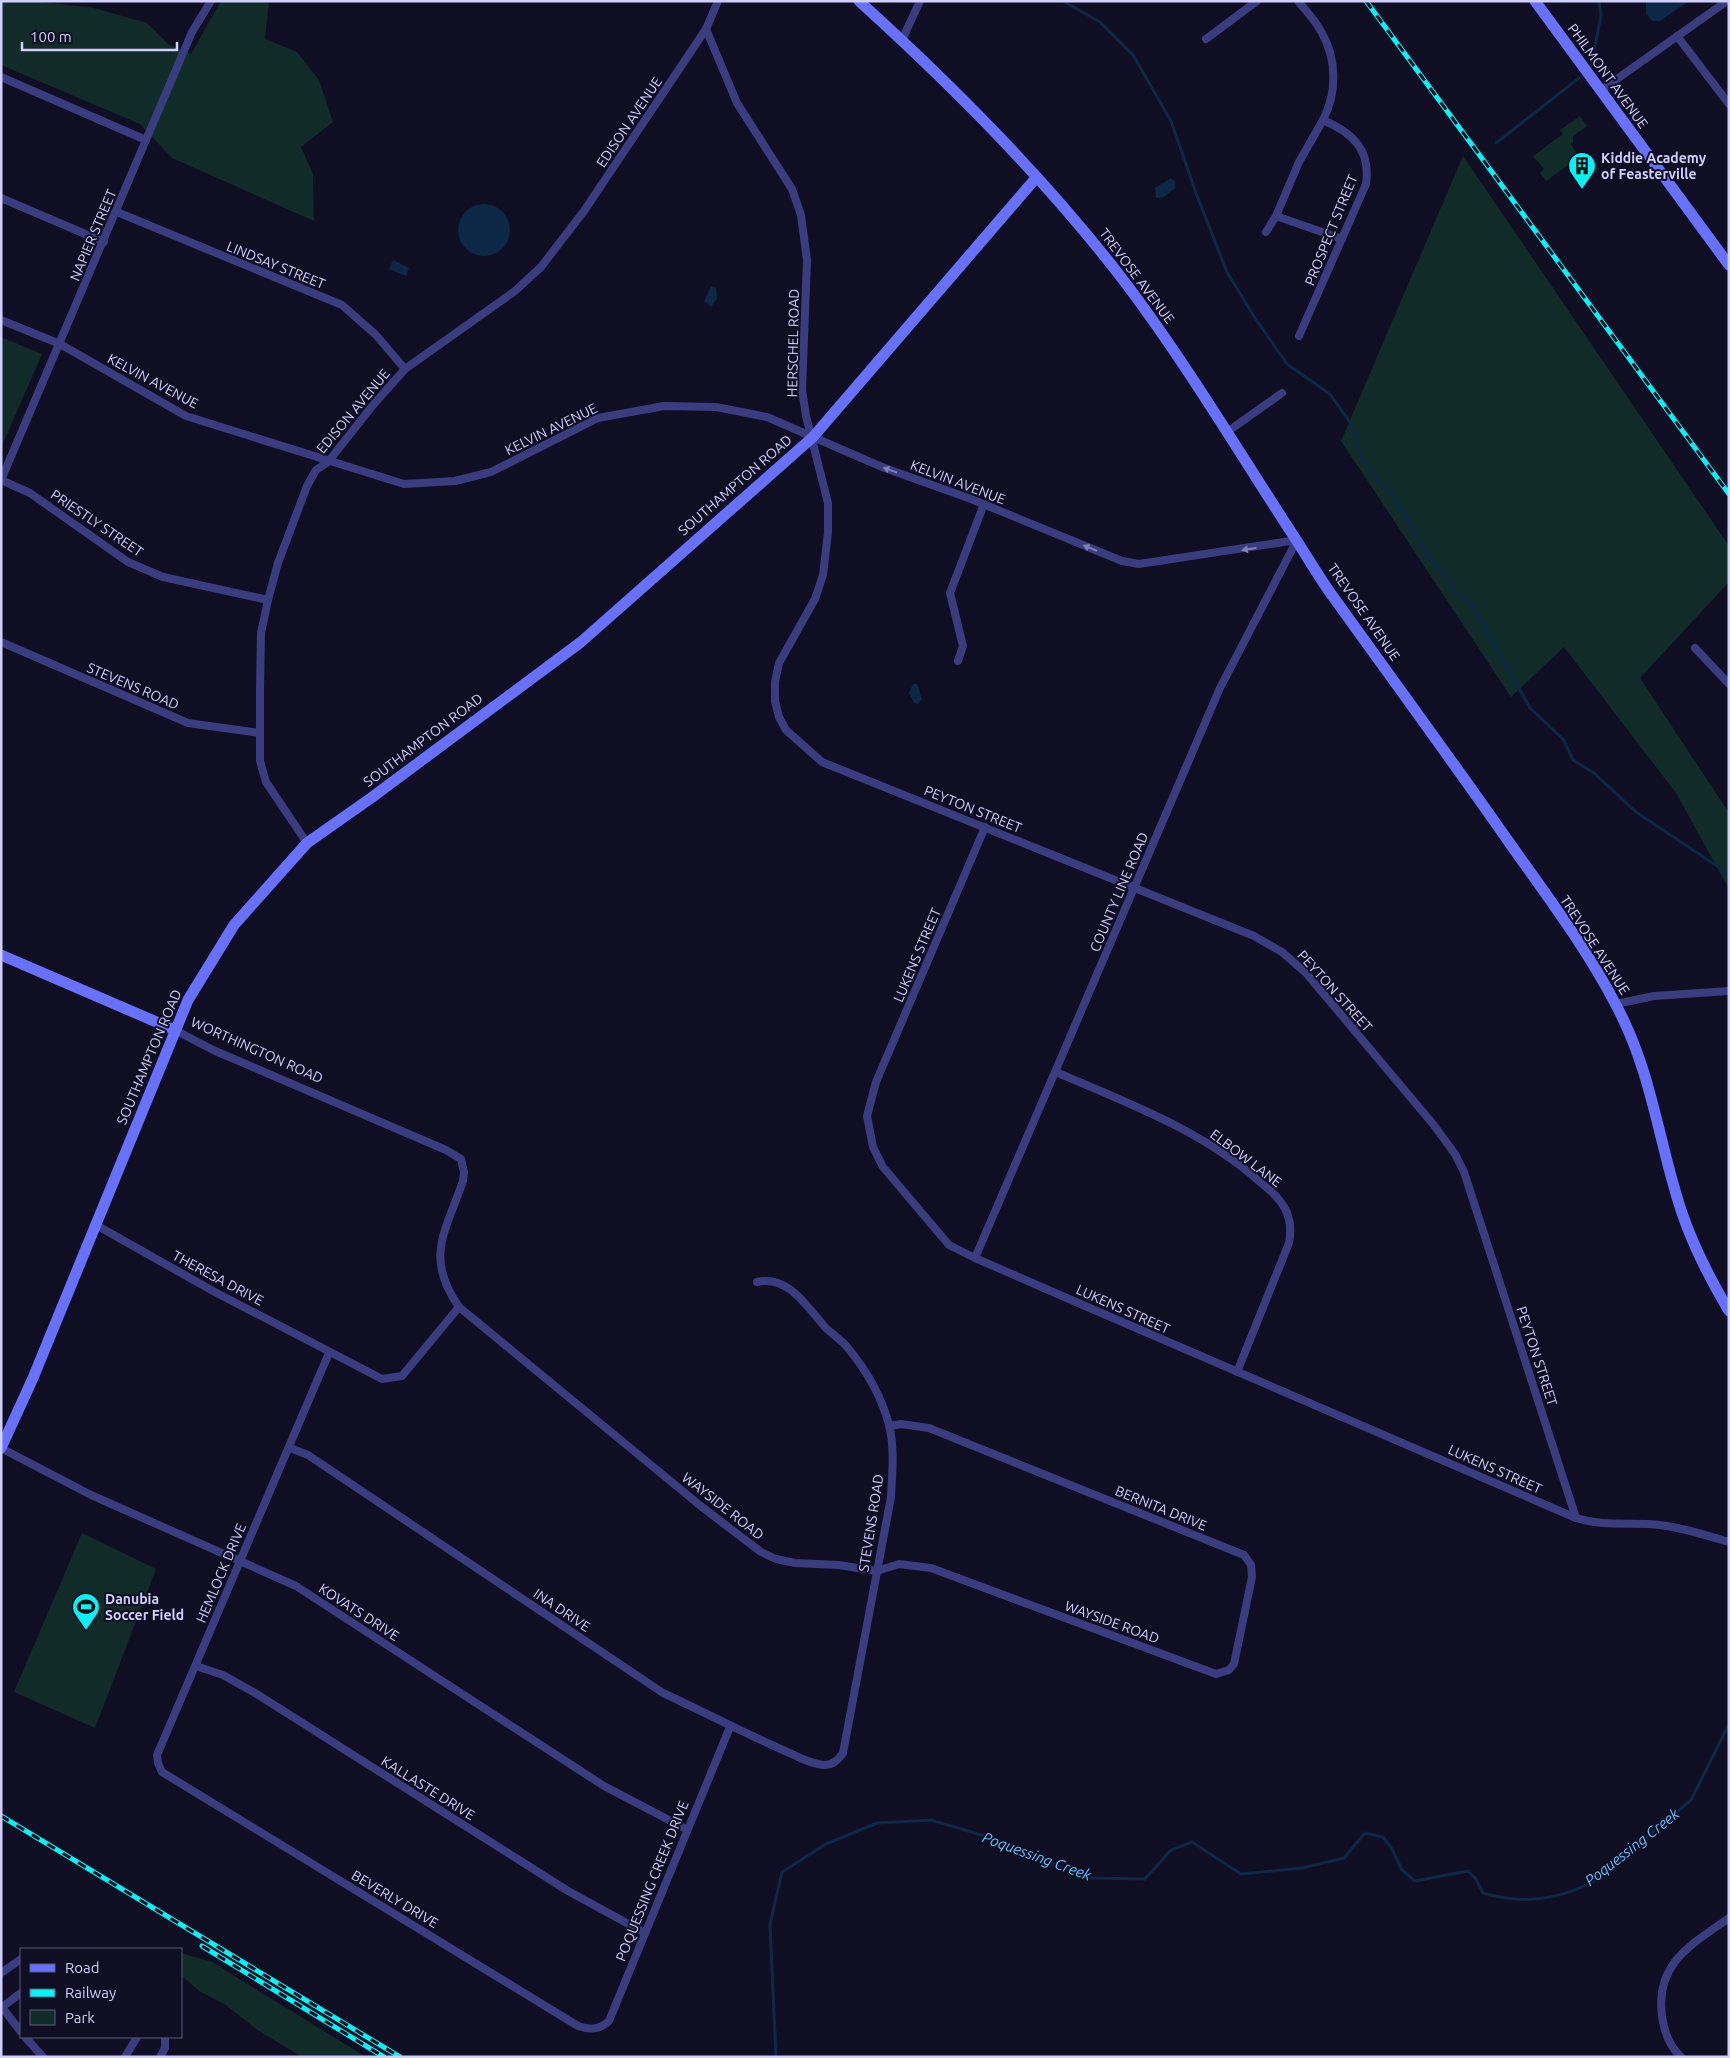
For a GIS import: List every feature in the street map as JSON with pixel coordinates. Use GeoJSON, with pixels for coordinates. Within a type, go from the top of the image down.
{"type":"FeatureCollection","features":[{"type":"Feature","properties":{"kind":"street","name":"NAPIER STREET"},"geometry":{"type":"LineString","coordinates":[[1,480],[117,212],[192,32],[211,1]]}},
{"type":"Feature","properties":{"kind":"street","name":"EDISON AVENUE"},"geometry":{"type":"LineString","coordinates":[[307,843],[266,782],[260,761],[260,733],[261,633],[278,563],[307,486],[316,470],[328,462],[373,404],[405,369],[515,291],[541,268],[584,211],[706,30],[718,1]]}},
{"type":"Feature","properties":{"kind":"street","name":"TREVOSE AVENUE"},"geometry":{"type":"LineString","coordinates":[[859,1],[902,40],[1002,140],[1091,240],[1129,287],[1331,594],[1528,869],[1601,978],[1616,1004],[1642,1062],[1675,1188],[1689,1233],[1700,1258],[1729,1311]]}},
{"type":"Feature","properties":{"kind":"street"},"geometry":{"type":"LineString","coordinates":[[902,40],[920,1]]}},
{"type":"Feature","properties":{"kind":"street"},"geometry":{"type":"LineString","coordinates":[[1206,39],[1257,1]]}},
{"type":"Feature","properties":{"kind":"street"},"geometry":{"type":"LineString","coordinates":[[1266,232],[1276,216],[1299,162],[1330,107],[1332,96],[1334,71],[1332,58],[1322,32],[1298,1]]}},
{"type":"Feature","properties":{"kind":"street","name":"PHILMONT AVENUE"},"geometry":{"type":"LineString","coordinates":[[1535,1],[1600,92],[1729,265]]}},
{"type":"Feature","properties":{"kind":"street"},"geometry":{"type":"LineString","coordinates":[[1600,92],[1727,1]]}},
{"type":"Feature","properties":{"kind":"street","name":"HERSCHEL ROAD"},"geometry":{"type":"LineString","coordinates":[[706,30],[738,103],[792,188],[801,215],[807,260],[802,390],[806,416],[813,437],[828,503],[827,554],[815,599],[779,663],[775,682],[775,697]]}},
{"type":"Feature","properties":{"kind":"street"},"geometry":{"type":"LineString","coordinates":[[1677,36],[1729,104]]}},
{"type":"Feature","properties":{"kind":"street"},"geometry":{"type":"LineString","coordinates":[[1,77],[146,140]]}},
{"type":"Feature","properties":{"kind":"street","name":"PROSPECT STREET"},"geometry":{"type":"LineString","coordinates":[[1299,336],[1366,184],[1368,166],[1362,151],[1352,138],[1335,125],[1323,120]]}},
{"type":"Feature","properties":{"kind":"street","name":"SOUTHAMPTON ROAD"},"geometry":{"type":"LineString","coordinates":[[1,1448],[33,1378],[188,1000],[234,925],[307,843],[371,798],[581,642],[813,437],[1036,178]]}},
{"type":"Feature","properties":{"kind":"street"},"geometry":{"type":"LineString","coordinates":[[1,198],[104,242]]}},
{"type":"Feature","properties":{"kind":"street","name":"LINDSAY STREET"},"geometry":{"type":"LineString","coordinates":[[117,212],[342,305],[376,335],[405,369]]}},
{"type":"Feature","properties":{"kind":"street"},"geometry":{"type":"LineString","coordinates":[[1276,216],[1342,240]]}},
{"type":"Feature","properties":{"kind":"street","name":"KELVIN AVENUE"},"geometry":{"type":"LineString","coordinates":[[1,320],[60,344],[186,416],[328,462],[404,484],[456,480],[491,472],[598,418],[664,406],[716,406],[767,417],[882,467],[984,504],[1122,560],[1139,564],[1297,540]]}},
{"type":"Feature","properties":{"kind":"street"},"geometry":{"type":"LineString","coordinates":[[1226,432],[1282,392]]}},
{"type":"Feature","properties":{"kind":"street","name":"PRIESTLY STREET"},"geometry":{"type":"LineString","coordinates":[[1,480],[30,492],[128,562],[163,577],[268,600]]}},
{"type":"Feature","properties":{"kind":"street"},"geometry":{"type":"LineString","coordinates":[[958,662],[963,646],[950,593],[984,504]]}},
{"type":"Feature","properties":{"kind":"street","name":"COUNTY LINE ROAD"},"geometry":{"type":"LineString","coordinates":[[975,1258],[1220,688],[1297,540]]}},
{"type":"Feature","properties":{"kind":"street","name":"STEVENS ROAD"},"geometry":{"type":"LineString","coordinates":[[1,642],[188,723],[260,733]]}},
{"type":"Feature","properties":{"kind":"street"},"geometry":{"type":"LineString","coordinates":[[1695,648],[1729,684]]}},
{"type":"Feature","properties":{"kind":"street","name":"PEYTON STREET"},"geometry":{"type":"LineString","coordinates":[[775,697],[779,717],[786,730],[822,762],[1254,936],[1291,959],[1306,974],[1450,1146],[1464,1172],[1576,1518]]}},
{"type":"Feature","properties":{"kind":"street","name":"LUKENS STREET"},"geometry":{"type":"LineString","coordinates":[[985,827],[876,1082],[867,1116],[873,1147],[883,1167],[949,1244],[975,1258],[1576,1518],[1604,1525],[1649,1524],[1676,1527],[1729,1542]]}},
{"type":"Feature","properties":{"kind":"street","name":"WORTHINGTON ROAD"},"geometry":{"type":"LineString","coordinates":[[1,955],[175,1030],[213,1050],[446,1150],[461,1159],[464,1170],[460,1190],[441,1239],[439,1254],[446,1282],[459,1307]]}},
{"type":"Feature","properties":{"kind":"street"},"geometry":{"type":"LineString","coordinates":[[1616,1004],[1654,996],[1729,991]]}},
{"type":"Feature","properties":{"kind":"street","name":"ELBOW LANE"},"geometry":{"type":"LineString","coordinates":[[1056,1072],[1164,1119],[1207,1142],[1252,1174],[1283,1204],[1290,1223],[1289,1243],[1237,1372]]}},
{"type":"Feature","properties":{"kind":"street","name":"THERESA DRIVE"},"geometry":{"type":"LineString","coordinates":[[96,1225],[212,1291],[330,1353]]}},
{"type":"Feature","properties":{"kind":"street","name":"STEVENS ROAD"},"geometry":{"type":"LineString","coordinates":[[758,1282],[774,1281],[792,1291],[803,1300],[828,1330],[847,1347],[876,1392],[889,1426],[892,1462],[891,1497],[843,1753],[833,1763]]}},
{"type":"Feature","properties":{"kind":"street"},"geometry":{"type":"LineString","coordinates":[[330,1353],[382,1379],[397,1378],[402,1376],[459,1307]]}},
{"type":"Feature","properties":{"kind":"street","name":"WAYSIDE ROAD"},"geometry":{"type":"LineString","coordinates":[[459,1307],[702,1507],[761,1552],[776,1559],[795,1563],[839,1565],[877,1571],[899,1564],[931,1568],[1164,1655]]}},
{"type":"Feature","properties":{"kind":"street","name":"HEMLOCK DRIVE"},"geometry":{"type":"LineString","coordinates":[[192,1790],[162,1772],[157,1755],[330,1353]]}},
{"type":"Feature","properties":{"kind":"street","name":"BERNITA DRIVE"},"geometry":{"type":"LineString","coordinates":[[889,1426],[901,1424],[929,1428],[1244,1555],[1251,1565],[1252,1577],[1234,1664],[1229,1670],[1216,1674],[1164,1655]]}},
{"type":"Feature","properties":{"kind":"street","name":"KOVATS DRIVE"},"geometry":{"type":"LineString","coordinates":[[1,1448],[91,1495],[240,1559],[296,1586],[604,1786],[686,1829]]}},
{"type":"Feature","properties":{"kind":"street","name":"INA DRIVE"},"geometry":{"type":"LineString","coordinates":[[290,1448],[308,1455],[663,1692],[710,1714],[730,1727],[817,1764],[826,1765],[833,1763]]}},
{"type":"Feature","properties":{"kind":"street","name":"KALLASTE DRIVE"},"geometry":{"type":"LineString","coordinates":[[196,1666],[223,1675],[255,1693],[568,1891],[645,1933]]}},
{"type":"Feature","properties":{"kind":"street","name":"POQUESSING CREEK DRIVE"},"geometry":{"type":"LineString","coordinates":[[586,2028],[598,2028],[609,2021],[686,1829],[730,1727]]}},
{"type":"Feature","properties":{"kind":"street","name":"BEVERLY DRIVE"},"geometry":{"type":"LineString","coordinates":[[192,1790],[578,2026],[586,2028]]}},
{"type":"Feature","properties":{"kind":"street"},"geometry":{"type":"LineString","coordinates":[[1681,2057],[1664,2030],[1660,2005],[1662,1986],[1671,1965],[1684,1951],[1729,1918]]}},
{"type":"Feature","properties":{"kind":"street"},"geometry":{"type":"LineString","coordinates":[[1,1973],[20,1960]]}},
{"type":"Feature","properties":{"kind":"street"},"geometry":{"type":"LineString","coordinates":[[20,1994],[2,2006],[20,2031]]}},
{"type":"Feature","properties":{"kind":"street"},"geometry":{"type":"LineString","coordinates":[[26,2038],[43,2057]]}},
{"type":"Feature","properties":{"kind":"street"},"geometry":{"type":"LineString","coordinates":[[125,2057],[136,2038]]}},
{"type":"Feature","properties":{"kind":"street"},"geometry":{"type":"LineString","coordinates":[[160,2057],[166,2048],[165,2038]]}},
{"type":"Feature","properties":{"kind":"green space"},"geometry":{"type":"Polygon","coordinates":[[[1,1],[34,1],[94,8],[147,23],[168,44],[191,54],[221,1],[269,1],[265,39],[297,52],[319,80],[333,122],[301,147],[313,174],[314,221],[172,158],[140,124],[1,65],[1,1]]]}},
{"type":"Feature","properties":{"kind":"green space"},"geometry":{"type":"Polygon","coordinates":[[[1580,116],[1587,126],[1573,136],[1573,143],[1571,144],[1579,157],[1546,181],[1540,173],[1544,169],[1533,156],[1563,134],[1560,130],[1580,116]]]}},
{"type":"Feature","properties":{"kind":"green space"},"geometry":{"type":"Polygon","coordinates":[[[1463,156],[1729,546],[1729,582],[1640,678],[1729,813],[1729,889],[1676,793],[1564,647],[1511,697],[1341,441],[1463,156]]]}},
{"type":"Feature","properties":{"kind":"green space"},"geometry":{"type":"Polygon","coordinates":[[[1,337],[42,354],[1,448],[1,337]]]}},
{"type":"Feature","properties":{"kind":"green space","name":"Danubia Soccer Field"},"geometry":{"type":"Polygon","coordinates":[[[82,1533],[156,1569],[95,1728],[14,1692],[82,1533]]]}},
{"type":"Feature","properties":{"kind":"green space"},"geometry":{"type":"Polygon","coordinates":[[[182,1953],[212,1962],[366,2057],[302,2057],[256,2029],[226,2005],[199,1991],[182,1976],[182,1953]]]}},
{"type":"Feature","properties":{"kind":"water"},"geometry":{"type":"Polygon","coordinates":[[[1646,1],[1689,1],[1660,21],[1652,21],[1646,13],[1646,1]]]}},
{"type":"Feature","properties":{"kind":"water"},"geometry":{"type":"Polygon","coordinates":[[[1171,178],[1175,181],[1175,188],[1164,197],[1156,198],[1155,188],[1171,178]]]}},
{"type":"Feature","properties":{"kind":"water"},"geometry":{"type":"Polygon","coordinates":[[[484,204],[494,206],[502,212],[508,220],[510,230],[508,240],[502,248],[494,254],[484,256],[474,254],[466,248],[460,240],[458,230],[460,220],[466,212],[474,206],[484,204]]]}},
{"type":"Feature","properties":{"kind":"water"},"geometry":{"type":"Polygon","coordinates":[[[393,260],[409,268],[406,276],[389,269],[393,260]]]}},
{"type":"Feature","properties":{"kind":"water"},"geometry":{"type":"Polygon","coordinates":[[[711,286],[716,288],[717,299],[711,307],[704,301],[711,286]]]}},
{"type":"Feature","properties":{"kind":"water"},"geometry":{"type":"Polygon","coordinates":[[[913,684],[917,684],[922,699],[918,704],[914,703],[909,693],[913,684]]]}},
{"type":"Feature","properties":{"kind":"waterway"},"geometry":{"type":"LineString","coordinates":[[1063,1],[1100,22],[1133,55],[1171,121],[1196,193],[1227,272],[1255,318],[1287,364],[1330,394],[1354,428],[1361,458],[1376,479],[1397,501],[1426,554],[1447,577],[1456,594],[1471,603],[1530,708],[1563,739],[1573,760],[1594,773],[1636,812],[1729,874]]}},
{"type":"Feature","properties":{"kind":"waterway"},"geometry":{"type":"LineString","coordinates":[[1592,61],[1601,16],[1599,1]]}},
{"type":"Feature","properties":{"kind":"waterway"},"geometry":{"type":"LineString","coordinates":[[1496,143],[1579,78]]}},
{"type":"Feature","properties":{"kind":"waterway","name":"Poquessing Creek"},"geometry":{"type":"LineString","coordinates":[[776,2057],[770,1924],[782,1872],[826,1844],[877,1823],[931,1820],[998,1840],[1027,1855],[1090,1878],[1145,1879],[1171,1850],[1192,1842],[1241,1874],[1302,1868],[1344,1858],[1365,1833],[1383,1837],[1392,1849],[1402,1870],[1415,1881],[1468,1871],[1476,1879],[1483,1893],[1513,1899],[1542,1898],[1557,1896],[1599,1878],[1691,1800],[1729,1724]]}},
{"type":"Feature","properties":{"kind":"railway"},"geometry":{"type":"LineString","coordinates":[[1366,1],[1729,494]]}},
{"type":"Feature","properties":{"kind":"railway"},"geometry":{"type":"LineString","coordinates":[[1,1816],[400,2057]]}},
{"type":"Feature","properties":{"kind":"railway"},"geometry":{"type":"LineString","coordinates":[[202,1946],[384,2057]]}},
{"type":"Feature","properties":{"kind":"place","name":"Kiddie Academy of Feasterville"},"geometry":{"type":"Point","coordinates":[1582,190]}},
{"type":"Feature","properties":{"kind":"place","name":"Danubia Soccer Field"},"geometry":{"type":"Point","coordinates":[86,1631]}}]}
